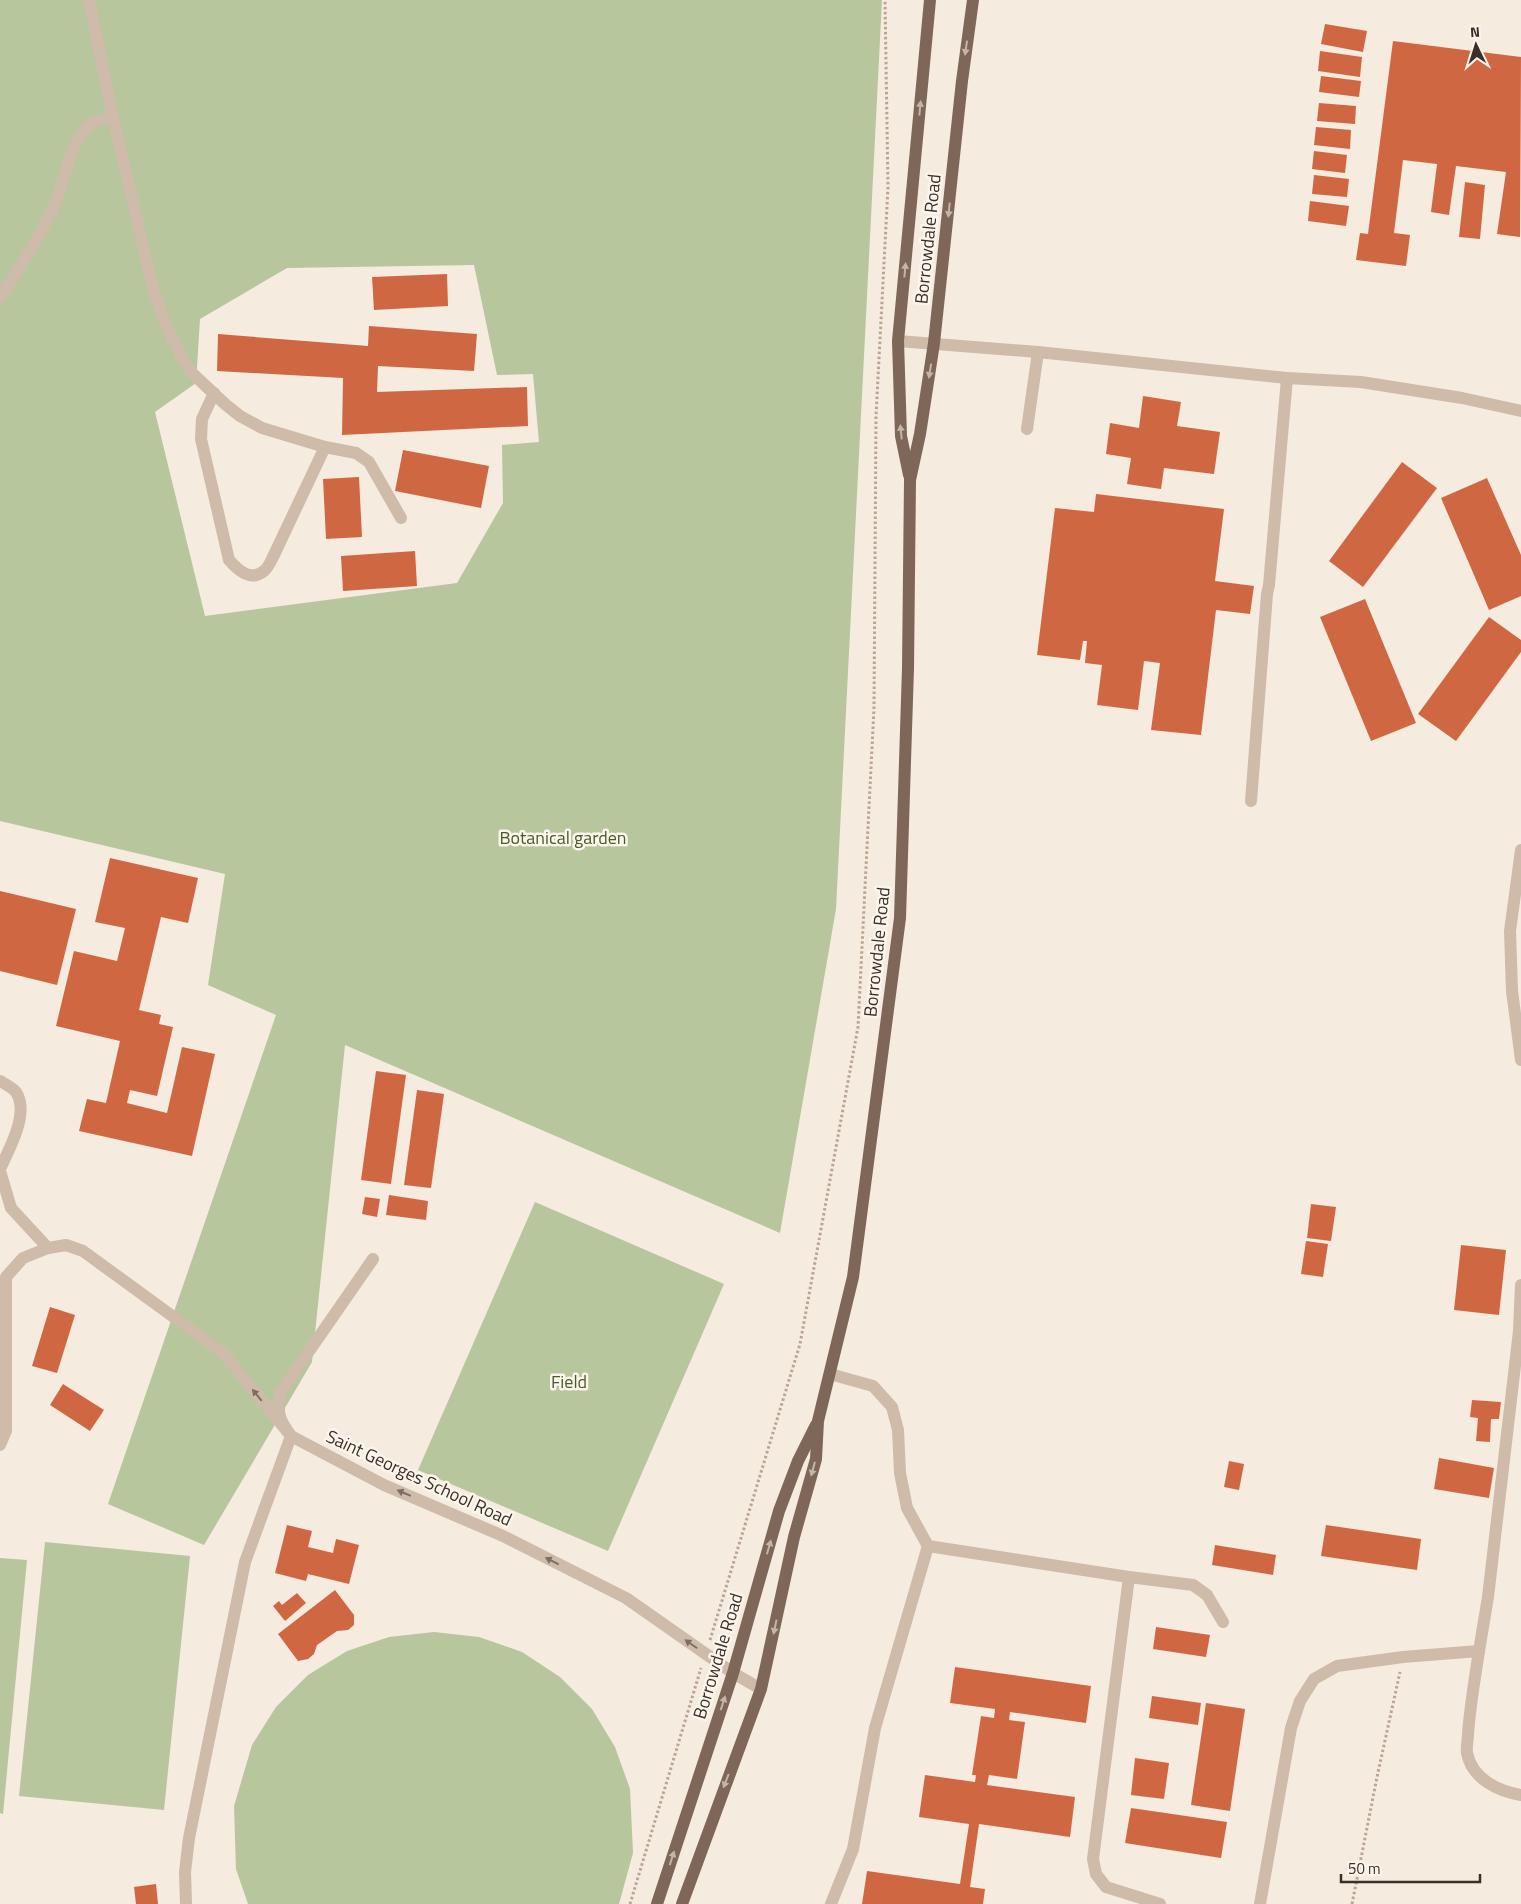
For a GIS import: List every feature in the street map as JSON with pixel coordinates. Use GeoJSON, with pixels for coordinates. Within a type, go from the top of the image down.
{"type":"FeatureCollection","features":[{"type":"Feature","properties":{"kind":"main road","name":"Borrowdale Road"},"geometry":{"type":"LineString","coordinates":[[910,480],[900,436],[898,341],[930,0]]}},
{"type":"Feature","properties":{"kind":"main road","name":"Borrowdale Road"},"geometry":{"type":"LineString","coordinates":[[657,1904],[733,1673],[779,1511],[798,1461],[818,1420],[853,1277],[900,918],[908,668],[910,480],[920,434],[934,343],[962,81],[973,0]]}},
{"type":"Feature","properties":{"kind":"main road","name":"Borrowdale Road"},"geometry":{"type":"LineString","coordinates":[[682,1904],[761,1689],[794,1536],[816,1459],[818,1420]]}},
{"type":"Feature","properties":{"kind":"street"},"geometry":{"type":"LineString","coordinates":[[89,0],[113,118],[154,292],[180,355],[193,374],[240,416],[262,428],[356,453],[369,462],[401,518]]}},
{"type":"Feature","properties":{"kind":"street"},"geometry":{"type":"LineString","coordinates":[[0,297],[46,224],[56,202],[78,138],[86,127],[97,120],[113,118]]}},
{"type":"Feature","properties":{"kind":"street"},"geometry":{"type":"LineString","coordinates":[[898,341],[1038,352],[1287,378],[1361,382],[1430,392],[1521,412]]}},
{"type":"Feature","properties":{"kind":"street"},"geometry":{"type":"LineString","coordinates":[[1027,429],[1038,352]]}},
{"type":"Feature","properties":{"kind":"street"},"geometry":{"type":"LineString","coordinates":[[1251,801],[1267,594],[1270,585],[1287,378]]}},
{"type":"Feature","properties":{"kind":"street"},"geometry":{"type":"LineString","coordinates":[[214,393],[202,419],[201,439],[229,560],[239,571],[251,575],[264,571],[273,557],[325,446]]}},
{"type":"Feature","properties":{"kind":"street"},"geometry":{"type":"LineString","coordinates":[[1521,850],[1510,932],[1521,1060]]}},
{"type":"Feature","properties":{"kind":"street"},"geometry":{"type":"LineString","coordinates":[[0,1080],[16,1092],[21,1112],[19,1125],[0,1170],[11,1208],[48,1248]]}},
{"type":"Feature","properties":{"kind":"street","name":"Saint Georges School Road"},"geometry":{"type":"LineString","coordinates":[[0,1445],[6,1431],[6,1277],[23,1258],[48,1248],[66,1245],[83,1251],[216,1347],[291,1436],[384,1485],[502,1536],[626,1598],[733,1673],[761,1689]]}},
{"type":"Feature","properties":{"kind":"street"},"geometry":{"type":"LineString","coordinates":[[186,1904],[185,1872],[189,1838],[245,1562],[291,1436],[280,1421],[280,1393],[373,1259]]}},
{"type":"Feature","properties":{"kind":"street"},"geometry":{"type":"LineString","coordinates":[[1521,1285],[1520,1331],[1488,1598],[1469,1714],[1467,1752],[1473,1768],[1484,1780],[1504,1792],[1521,1795]]}},
{"type":"Feature","properties":{"kind":"street"},"geometry":{"type":"LineString","coordinates":[[830,1374],[873,1386],[892,1407],[898,1430],[900,1473],[907,1508],[928,1546],[875,1728],[853,1849],[832,1904]]}},
{"type":"Feature","properties":{"kind":"street"},"geometry":{"type":"LineString","coordinates":[[928,1546],[1192,1585],[1207,1596],[1223,1622]]}},
{"type":"Feature","properties":{"kind":"street"},"geometry":{"type":"LineString","coordinates":[[1129,1576],[1093,1859],[1096,1874],[1106,1886],[1160,1904]]}},
{"type":"Feature","properties":{"kind":"street"},"geometry":{"type":"LineString","coordinates":[[1260,1904],[1291,1728],[1300,1701],[1314,1680],[1337,1666],[1403,1657],[1479,1651]]}},
{"type":"Feature","properties":{"kind":"path"},"geometry":{"type":"LineString","coordinates":[[630,1904],[800,1344],[858,1027],[874,708],[876,416],[888,187],[885,0]]}},
{"type":"Feature","properties":{"kind":"path"},"geometry":{"type":"LineString","coordinates":[[1352,1904],[1376,1777],[1403,1657]]}},
{"type":"Feature","properties":{"kind":"green space","name":"Botanical garden"},"geometry":{"type":"Polygon","coordinates":[[[0,0],[882,0],[836,909],[780,1233],[345,1045],[312,1362],[204,1545],[108,1504],[276,1015],[208,985],[225,874],[0,821],[0,0]],[[474,265],[287,268],[200,319],[196,383],[155,412],[205,616],[457,583],[503,503],[502,445],[539,442],[533,374],[497,375],[474,265]]]}},
{"type":"Feature","properties":{"kind":"green space","name":"Field"},"geometry":{"type":"Polygon","coordinates":[[[535,1202],[724,1284],[608,1551],[418,1470],[535,1202]]]}},
{"type":"Feature","properties":{"kind":"green space"},"geometry":{"type":"Polygon","coordinates":[[[45,1542],[190,1556],[164,1810],[19,1796],[45,1542]]]}},
{"type":"Feature","properties":{"kind":"green space"},"geometry":{"type":"Polygon","coordinates":[[[0,1558],[27,1560],[3,1814],[0,1813],[0,1558]]]}},
{"type":"Feature","properties":{"kind":"green space"},"geometry":{"type":"Polygon","coordinates":[[[434,1632],[479,1637],[522,1652],[560,1677],[592,1709],[615,1747],[630,1789],[633,1853],[619,1904],[248,1904],[236,1869],[234,1806],[252,1745],[276,1707],[308,1675],[347,1651],[389,1637],[434,1632]]]}},
{"type":"Feature","properties":{"kind":"building"},"geometry":{"type":"Polygon","coordinates":[[[1325,24],[1367,31],[1363,52],[1321,44],[1325,24]]]}},
{"type":"Feature","properties":{"kind":"building"},"geometry":{"type":"Polygon","coordinates":[[[1393,41],[1521,57],[1520,237],[1497,234],[1506,172],[1456,166],[1449,215],[1431,212],[1437,164],[1403,160],[1394,233],[1410,235],[1406,266],[1356,260],[1360,233],[1368,234],[1393,41]]]}},
{"type":"Feature","properties":{"kind":"building"},"geometry":{"type":"Polygon","coordinates":[[[1320,51],[1362,57],[1360,77],[1318,71],[1320,51]]]}},
{"type":"Feature","properties":{"kind":"building"},"geometry":{"type":"Polygon","coordinates":[[[1321,76],[1361,81],[1359,97],[1319,92],[1321,76]]]}},
{"type":"Feature","properties":{"kind":"building"},"geometry":{"type":"Polygon","coordinates":[[[1319,103],[1356,106],[1355,124],[1317,121],[1319,103]]]}},
{"type":"Feature","properties":{"kind":"building"},"geometry":{"type":"Polygon","coordinates":[[[1316,127],[1351,130],[1350,149],[1314,145],[1316,127]]]}},
{"type":"Feature","properties":{"kind":"building"},"geometry":{"type":"Polygon","coordinates":[[[1314,151],[1347,155],[1345,173],[1312,169],[1314,151]]]}},
{"type":"Feature","properties":{"kind":"building"},"geometry":{"type":"Polygon","coordinates":[[[1314,175],[1349,179],[1347,197],[1312,194],[1314,175]]]}},
{"type":"Feature","properties":{"kind":"building"},"geometry":{"type":"Polygon","coordinates":[[[1465,182],[1485,185],[1480,239],[1459,237],[1465,182]]]}},
{"type":"Feature","properties":{"kind":"building"},"geometry":{"type":"Polygon","coordinates":[[[1310,201],[1349,206],[1346,226],[1308,221],[1310,201]]]}},
{"type":"Feature","properties":{"kind":"building"},"geometry":{"type":"Polygon","coordinates":[[[447,274],[448,306],[374,310],[372,277],[447,274]]]}},
{"type":"Feature","properties":{"kind":"building"},"geometry":{"type":"Polygon","coordinates":[[[369,326],[477,334],[474,371],[378,366],[377,392],[527,387],[528,426],[342,435],[343,378],[217,371],[218,334],[368,346],[369,326]]]}},
{"type":"Feature","properties":{"kind":"building"},"geometry":{"type":"Polygon","coordinates":[[[1143,396],[1181,402],[1177,426],[1220,432],[1214,474],[1164,468],[1161,489],[1127,484],[1131,458],[1106,454],[1110,423],[1139,428],[1143,396]]]}},
{"type":"Feature","properties":{"kind":"building"},"geometry":{"type":"Polygon","coordinates":[[[403,450],[489,466],[481,508],[395,491],[403,450]]]}},
{"type":"Feature","properties":{"kind":"building"},"geometry":{"type":"Polygon","coordinates":[[[1402,462],[1437,488],[1363,587],[1329,561],[1402,462]]]}},
{"type":"Feature","properties":{"kind":"building"},"geometry":{"type":"Polygon","coordinates":[[[359,477],[362,537],[326,539],[323,479],[359,477]]]}},
{"type":"Feature","properties":{"kind":"building"},"geometry":{"type":"Polygon","coordinates":[[[1487,478],[1521,555],[1521,596],[1489,610],[1441,498],[1487,478]]]}},
{"type":"Feature","properties":{"kind":"building"},"geometry":{"type":"Polygon","coordinates":[[[1096,494],[1224,509],[1215,581],[1254,586],[1250,614],[1216,610],[1201,735],[1151,730],[1160,663],[1144,661],[1138,710],[1097,705],[1102,665],[1085,663],[1087,641],[1083,641],[1080,660],[1037,655],[1055,508],[1094,512],[1096,494]]]}},
{"type":"Feature","properties":{"kind":"building"},"geometry":{"type":"Polygon","coordinates":[[[415,551],[417,586],[343,591],[341,556],[415,551]]]}},
{"type":"Feature","properties":{"kind":"building"},"geometry":{"type":"Polygon","coordinates":[[[1365,599],[1416,723],[1371,741],[1320,617],[1365,599]]]}},
{"type":"Feature","properties":{"kind":"building"},"geometry":{"type":"Polygon","coordinates":[[[1489,617],[1521,640],[1521,652],[1456,741],[1418,714],[1489,617]]]}},
{"type":"Feature","properties":{"kind":"building"},"geometry":{"type":"Polygon","coordinates":[[[110,858],[198,878],[188,923],[161,917],[139,1010],[161,1015],[159,1024],[173,1027],[157,1096],[130,1090],[127,1103],[167,1113],[182,1047],[215,1054],[192,1156],[79,1131],[87,1099],[106,1103],[120,1041],[56,1026],[74,951],[117,961],[125,928],[95,922],[110,858]]]}},
{"type":"Feature","properties":{"kind":"building"},"geometry":{"type":"Polygon","coordinates":[[[0,891],[76,909],[57,985],[0,971],[0,891]]]}},
{"type":"Feature","properties":{"kind":"building"},"geometry":{"type":"Polygon","coordinates":[[[376,1071],[406,1075],[391,1184],[361,1180],[376,1071]]]}},
{"type":"Feature","properties":{"kind":"building"},"geometry":{"type":"Polygon","coordinates":[[[417,1090],[444,1094],[431,1188],[404,1185],[417,1090]]]}},
{"type":"Feature","properties":{"kind":"building"},"geometry":{"type":"Polygon","coordinates":[[[389,1195],[428,1201],[426,1220],[386,1215],[389,1195]]]}},
{"type":"Feature","properties":{"kind":"building"},"geometry":{"type":"Polygon","coordinates":[[[365,1197],[380,1199],[377,1217],[362,1214],[365,1197]]]}},
{"type":"Feature","properties":{"kind":"building"},"geometry":{"type":"Polygon","coordinates":[[[1311,1204],[1336,1207],[1331,1241],[1307,1238],[1311,1204]]]}},
{"type":"Feature","properties":{"kind":"building"},"geometry":{"type":"Polygon","coordinates":[[[1306,1241],[1328,1244],[1323,1277],[1301,1274],[1306,1241]]]}},
{"type":"Feature","properties":{"kind":"building"},"geometry":{"type":"Polygon","coordinates":[[[1461,1245],[1506,1250],[1499,1315],[1454,1310],[1461,1245]]]}},
{"type":"Feature","properties":{"kind":"building"},"geometry":{"type":"Polygon","coordinates":[[[50,1307],[75,1315],[57,1373],[32,1366],[50,1307]]]}},
{"type":"Feature","properties":{"kind":"building"},"geometry":{"type":"Polygon","coordinates":[[[63,1384],[104,1410],[90,1431],[50,1405],[63,1384]]]}},
{"type":"Feature","properties":{"kind":"building"},"geometry":{"type":"Polygon","coordinates":[[[1472,1400],[1501,1402],[1499,1419],[1491,1419],[1490,1442],[1476,1441],[1478,1418],[1470,1417],[1472,1400]]]}},
{"type":"Feature","properties":{"kind":"building"},"geometry":{"type":"Polygon","coordinates":[[[1439,1458],[1494,1468],[1489,1498],[1434,1489],[1439,1458]]]}},
{"type":"Feature","properties":{"kind":"building"},"geometry":{"type":"Polygon","coordinates":[[[1229,1461],[1244,1464],[1239,1490],[1224,1487],[1229,1461]]]}},
{"type":"Feature","properties":{"kind":"building"},"geometry":{"type":"Polygon","coordinates":[[[287,1525],[312,1531],[308,1547],[333,1553],[336,1539],[359,1545],[349,1584],[308,1574],[306,1581],[275,1573],[287,1525]]]}},
{"type":"Feature","properties":{"kind":"building"},"geometry":{"type":"Polygon","coordinates":[[[1326,1525],[1421,1539],[1417,1570],[1321,1556],[1326,1525]]]}},
{"type":"Feature","properties":{"kind":"building"},"geometry":{"type":"Polygon","coordinates":[[[1215,1545],[1276,1555],[1273,1575],[1212,1565],[1215,1545]]]}},
{"type":"Feature","properties":{"kind":"building"},"geometry":{"type":"Polygon","coordinates":[[[335,1590],[354,1615],[354,1625],[348,1630],[337,1631],[317,1645],[314,1654],[308,1659],[298,1661],[278,1634],[335,1590]]]}},
{"type":"Feature","properties":{"kind":"building"},"geometry":{"type":"Polygon","coordinates":[[[297,1593],[306,1603],[285,1621],[273,1606],[279,1601],[282,1605],[297,1593]]]}},
{"type":"Feature","properties":{"kind":"building"},"geometry":{"type":"Polygon","coordinates":[[[1156,1627],[1210,1635],[1206,1657],[1153,1649],[1156,1627]]]}},
{"type":"Feature","properties":{"kind":"building"},"geometry":{"type":"Polygon","coordinates":[[[955,1667],[1091,1686],[1086,1723],[1010,1712],[1009,1720],[1025,1722],[1017,1779],[989,1775],[987,1785],[1075,1797],[1070,1837],[979,1824],[970,1887],[985,1889],[983,1904],[862,1904],[867,1871],[960,1884],[969,1824],[919,1817],[925,1775],[975,1782],[976,1775],[972,1775],[981,1716],[994,1718],[995,1709],[950,1703],[955,1667]]]}},
{"type":"Feature","properties":{"kind":"building"},"geometry":{"type":"Polygon","coordinates":[[[1152,1696],[1201,1703],[1198,1725],[1149,1718],[1152,1696]]]}},
{"type":"Feature","properties":{"kind":"building"},"geometry":{"type":"Polygon","coordinates":[[[1206,1703],[1245,1709],[1230,1811],[1191,1805],[1206,1703]]]}},
{"type":"Feature","properties":{"kind":"building"},"geometry":{"type":"Polygon","coordinates":[[[1135,1758],[1169,1763],[1164,1799],[1131,1795],[1135,1758]]]}},
{"type":"Feature","properties":{"kind":"building"},"geometry":{"type":"Polygon","coordinates":[[[1131,1808],[1227,1822],[1221,1858],[1125,1843],[1131,1808]]]}},
{"type":"Feature","properties":{"kind":"building"},"geometry":{"type":"Polygon","coordinates":[[[156,1884],[158,1904],[136,1904],[134,1887],[156,1884]]]}}]}
